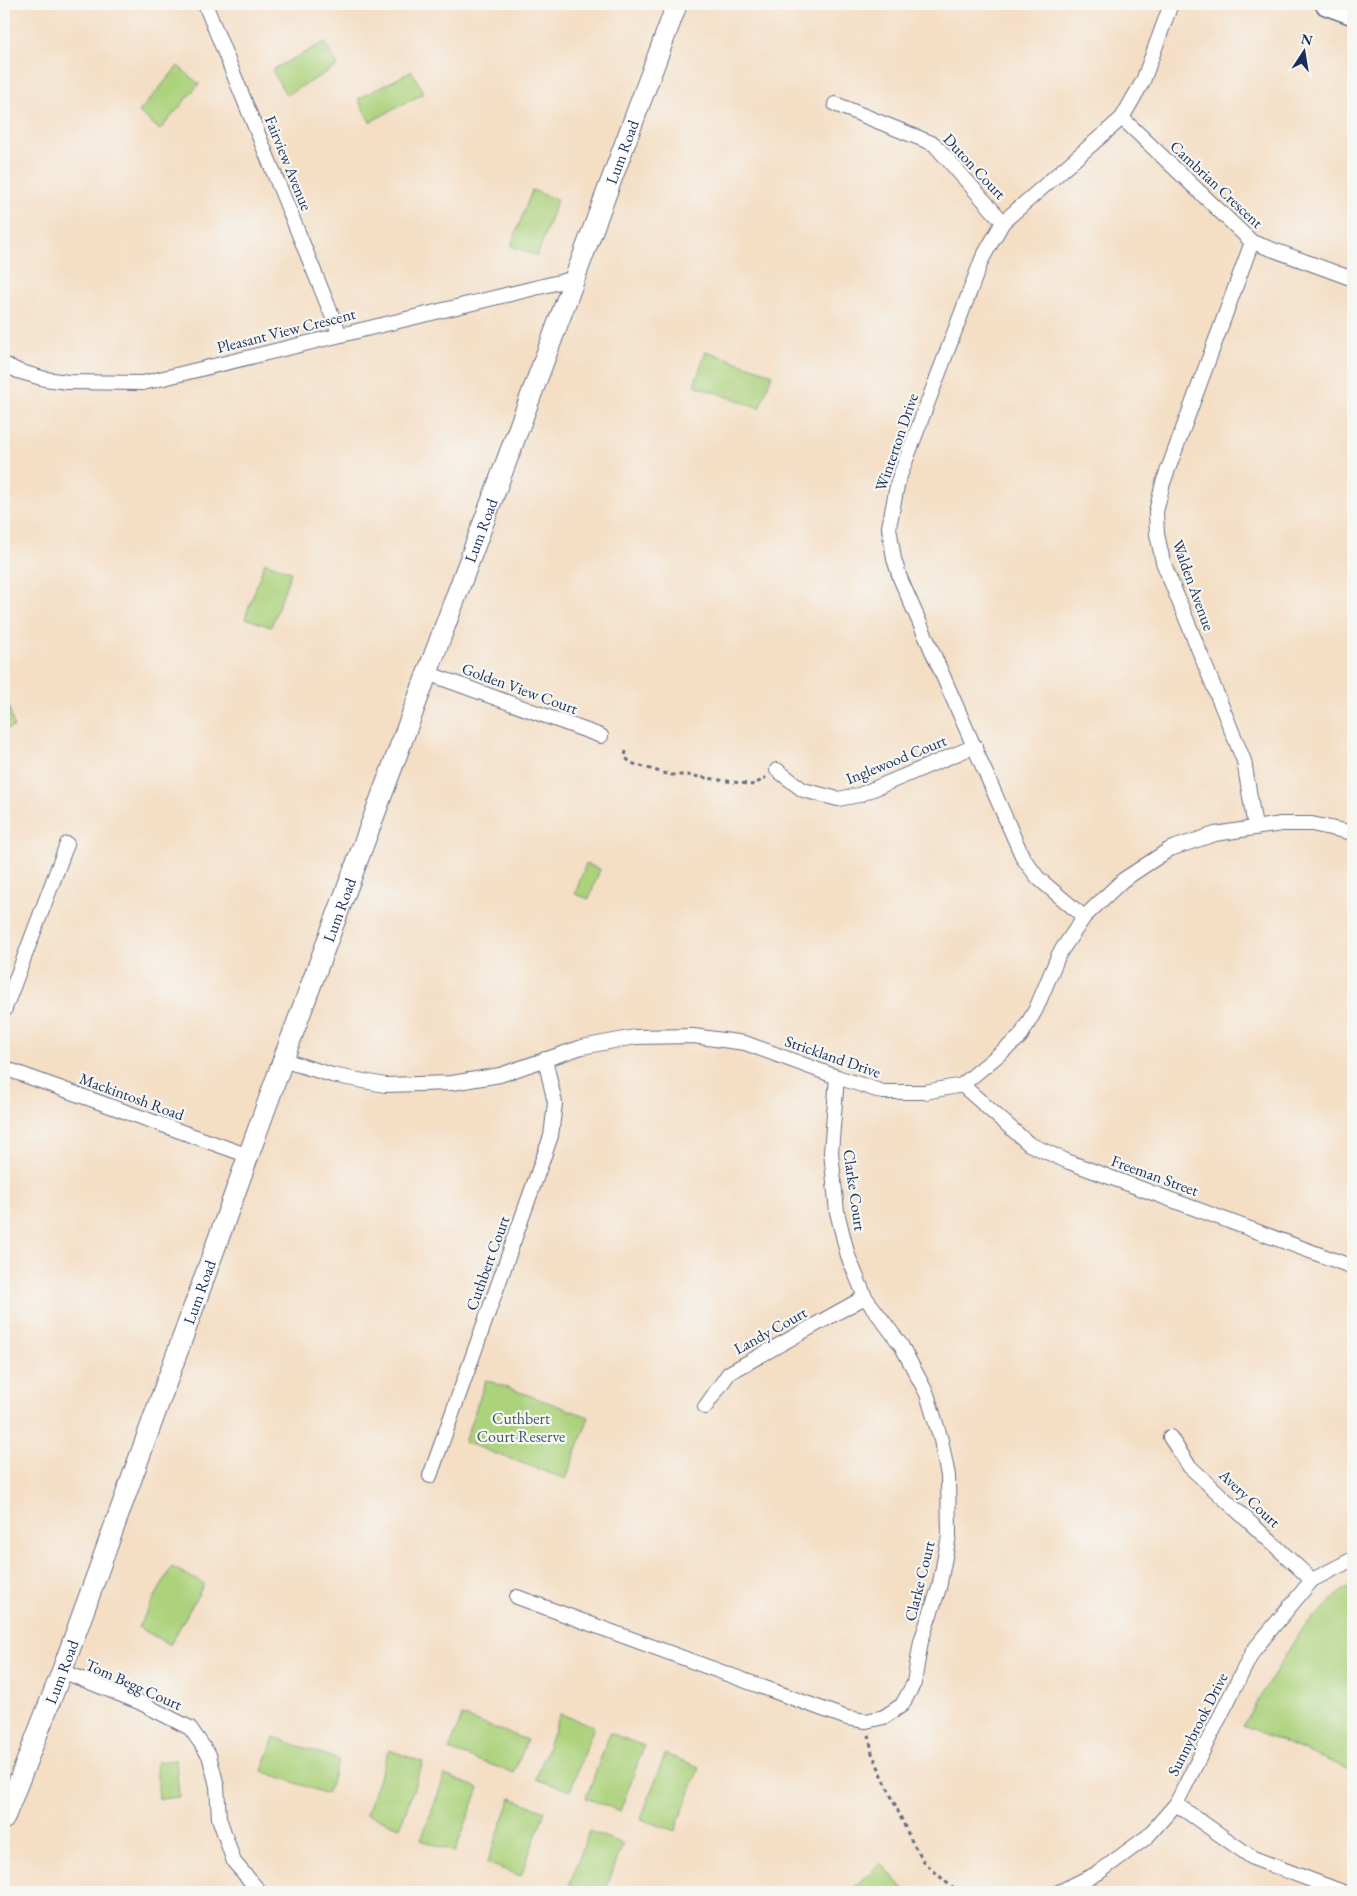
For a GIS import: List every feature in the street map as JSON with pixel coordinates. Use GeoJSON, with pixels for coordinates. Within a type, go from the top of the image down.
{"type":"FeatureCollection","features":[{"type":"Feature","properties":{"kind":"main road"},"geometry":{"type":"LineString","coordinates":[[1326,4],[1353,14]]}},
{"type":"Feature","properties":{"kind":"street","name":"Fairview Avenue"},"geometry":{"type":"LineString","coordinates":[[205,4],[340,335]]}},
{"type":"Feature","properties":{"kind":"street","name":"Lum Road"},"geometry":{"type":"LineString","coordinates":[[6,1808],[62,1671],[283,1060],[677,4]]}},
{"type":"Feature","properties":{"kind":"street","name":"Winterton Drive"},"geometry":{"type":"LineString","coordinates":[[1084,917],[1038,878],[1023,858],[900,578],[894,559],[889,526],[898,481],[982,259],[1003,222],[1122,118],[1143,81],[1171,4]]}},
{"type":"Feature","properties":{"kind":"street","name":"Duton Court"},"geometry":{"type":"LineString","coordinates":[[835,104],[934,144],[1003,222]]}},
{"type":"Feature","properties":{"kind":"street","name":"Cambrian Crescent"},"geometry":{"type":"LineString","coordinates":[[1122,118],[1252,242],[1353,279]]}},
{"type":"Feature","properties":{"kind":"street","name":"Walden Avenue"},"geometry":{"type":"LineString","coordinates":[[1252,242],[1163,484],[1156,512],[1157,534],[1163,562],[1244,761],[1255,826]]}},
{"type":"Feature","properties":{"kind":"street","name":"Pleasant View Crescent"},"geometry":{"type":"LineString","coordinates":[[4,364],[18,371],[45,379],[68,382],[143,383],[576,278]]}},
{"type":"Feature","properties":{"kind":"street","name":"Golden View Court"},"geometry":{"type":"LineString","coordinates":[[427,673],[601,736]]}},
{"type":"Feature","properties":{"kind":"street","name":"Inglewood Court"},"geometry":{"type":"LineString","coordinates":[[777,770],[803,790],[838,799],[859,795],[975,746]]}},
{"type":"Feature","properties":{"kind":"street"},"geometry":{"type":"LineString","coordinates":[[962,1086],[1020,1037],[1036,1009],[1059,954],[1084,917],[1123,880],[1170,849],[1214,834],[1255,826],[1312,824],[1353,833]]}},
{"type":"Feature","properties":{"kind":"street"},"geometry":{"type":"LineString","coordinates":[[4,1011],[67,844]]}},
{"type":"Feature","properties":{"kind":"street","name":"Strickland Drive"},"geometry":{"type":"LineString","coordinates":[[283,1060],[332,1075],[385,1085],[452,1084],[500,1075],[582,1046],[635,1037],[693,1036],[745,1043],[883,1092],[925,1092],[962,1086]]}},
{"type":"Feature","properties":{"kind":"street","name":"Cuthbert Court"},"geometry":{"type":"LineString","coordinates":[[430,1476],[551,1136],[554,1103],[545,1059]]}},
{"type":"Feature","properties":{"kind":"street","name":"Mackintosh Road"},"geometry":{"type":"LineString","coordinates":[[4,1068],[249,1156]]}},
{"type":"Feature","properties":{"kind":"street","name":"Clarke Court"},"geometry":{"type":"LineString","coordinates":[[517,1597],[847,1718],[866,1721],[884,1717],[902,1705],[914,1683],[921,1641],[939,1588],[948,1536],[948,1476],[941,1440],[927,1394],[900,1345],[865,1297],[848,1256],[837,1212],[830,1152],[837,1077]]}},
{"type":"Feature","properties":{"kind":"street","name":"Freeman Street"},"geometry":{"type":"LineString","coordinates":[[962,1086],[1029,1144],[1069,1162],[1353,1267]]}},
{"type":"Feature","properties":{"kind":"street","name":"Landy Court"},"geometry":{"type":"LineString","coordinates":[[705,1407],[729,1373],[865,1297]]}},
{"type":"Feature","properties":{"kind":"street","name":"Avery Court"},"geometry":{"type":"LineString","coordinates":[[1170,1437],[1189,1466],[1312,1580]]}},
{"type":"Feature","properties":{"kind":"street","name":"Sunnybrook Drive"},"geometry":{"type":"LineString","coordinates":[[1059,1892],[1098,1873],[1147,1837],[1176,1804],[1253,1651],[1312,1580],[1353,1558]]}},
{"type":"Feature","properties":{"kind":"street","name":"Tom Begg Court"},"geometry":{"type":"LineString","coordinates":[[62,1671],[139,1702],[190,1728],[209,1755],[217,1786],[219,1818],[234,1862],[260,1892]]}},
{"type":"Feature","properties":{"kind":"street"},"geometry":{"type":"LineString","coordinates":[[1176,1804],[1253,1858],[1343,1892]]}},
{"type":"Feature","properties":{"kind":"path"},"geometry":{"type":"LineString","coordinates":[[626,752],[625,757],[631,764],[670,775],[687,775],[754,785],[777,770]]}},
{"type":"Feature","properties":{"kind":"path"},"geometry":{"type":"LineString","coordinates":[[866,1721],[872,1753],[910,1838],[924,1862],[957,1892]]}},
{"type":"Feature","properties":{"kind":"green space"},"geometry":{"type":"Polygon","coordinates":[[[325,42],[338,66],[286,95],[272,70],[325,42]]]}},
{"type":"Feature","properties":{"kind":"green space"},"geometry":{"type":"Polygon","coordinates":[[[178,66],[199,84],[160,130],[139,112],[178,66]]]}},
{"type":"Feature","properties":{"kind":"green space"},"geometry":{"type":"Polygon","coordinates":[[[412,71],[424,93],[370,122],[358,99],[412,71]]]}},
{"type":"Feature","properties":{"kind":"green space"},"geometry":{"type":"Polygon","coordinates":[[[532,190],[557,200],[537,256],[511,246],[532,190]]]}},
{"type":"Feature","properties":{"kind":"green space"},"geometry":{"type":"Polygon","coordinates":[[[706,351],[772,374],[760,408],[694,385],[706,351]]]}},
{"type":"Feature","properties":{"kind":"green space"},"geometry":{"type":"Polygon","coordinates":[[[265,562],[291,572],[271,627],[245,618],[265,562]]]}},
{"type":"Feature","properties":{"kind":"green space"},"geometry":{"type":"Polygon","coordinates":[[[4,686],[14,727],[4,729],[4,686]]]}},
{"type":"Feature","properties":{"kind":"green space"},"geometry":{"type":"Polygon","coordinates":[[[586,864],[600,869],[589,899],[575,894],[586,864]]]}},
{"type":"Feature","properties":{"kind":"green space","name":"Cuthbert Court Reserve"},"geometry":{"type":"Polygon","coordinates":[[[486,1380],[589,1417],[566,1479],[464,1442],[486,1380]]]}},
{"type":"Feature","properties":{"kind":"green space"},"geometry":{"type":"Polygon","coordinates":[[[172,1567],[204,1584],[170,1645],[138,1627],[172,1567]]]}},
{"type":"Feature","properties":{"kind":"green space"},"geometry":{"type":"Polygon","coordinates":[[[1353,1585],[1353,1771],[1243,1725],[1301,1630],[1342,1591],[1353,1585]]]}},
{"type":"Feature","properties":{"kind":"green space"},"geometry":{"type":"Polygon","coordinates":[[[560,1714],[594,1726],[570,1791],[536,1779],[560,1714]]]}},
{"type":"Feature","properties":{"kind":"green space"},"geometry":{"type":"Polygon","coordinates":[[[462,1716],[527,1740],[514,1773],[449,1750],[462,1716]]]}},
{"type":"Feature","properties":{"kind":"green space"},"geometry":{"type":"Polygon","coordinates":[[[610,1733],[644,1746],[620,1811],[586,1798],[610,1733]]]}},
{"type":"Feature","properties":{"kind":"green space"},"geometry":{"type":"Polygon","coordinates":[[[274,1737],[339,1760],[327,1794],[262,1771],[274,1737]]]}},
{"type":"Feature","properties":{"kind":"green space"},"geometry":{"type":"Polygon","coordinates":[[[389,1750],[423,1762],[400,1827],[366,1814],[389,1750]]]}},
{"type":"Feature","properties":{"kind":"green space"},"geometry":{"type":"Polygon","coordinates":[[[665,1754],[699,1767],[675,1831],[641,1819],[665,1754]]]}},
{"type":"Feature","properties":{"kind":"green space"},"geometry":{"type":"Polygon","coordinates":[[[176,1760],[179,1797],[159,1799],[156,1762],[176,1760]]]}},
{"type":"Feature","properties":{"kind":"green space"},"geometry":{"type":"Polygon","coordinates":[[[445,1775],[479,1788],[455,1852],[421,1840],[445,1775]]]}},
{"type":"Feature","properties":{"kind":"green space"},"geometry":{"type":"Polygon","coordinates":[[[511,1798],[545,1811],[521,1876],[487,1863],[511,1798]]]}},
{"type":"Feature","properties":{"kind":"green space"},"geometry":{"type":"Polygon","coordinates":[[[589,1831],[623,1844],[605,1892],[567,1892],[589,1831]]]}},
{"type":"Feature","properties":{"kind":"green space"},"geometry":{"type":"Polygon","coordinates":[[[881,1863],[905,1890],[903,1892],[849,1892],[881,1863]]]}}]}
